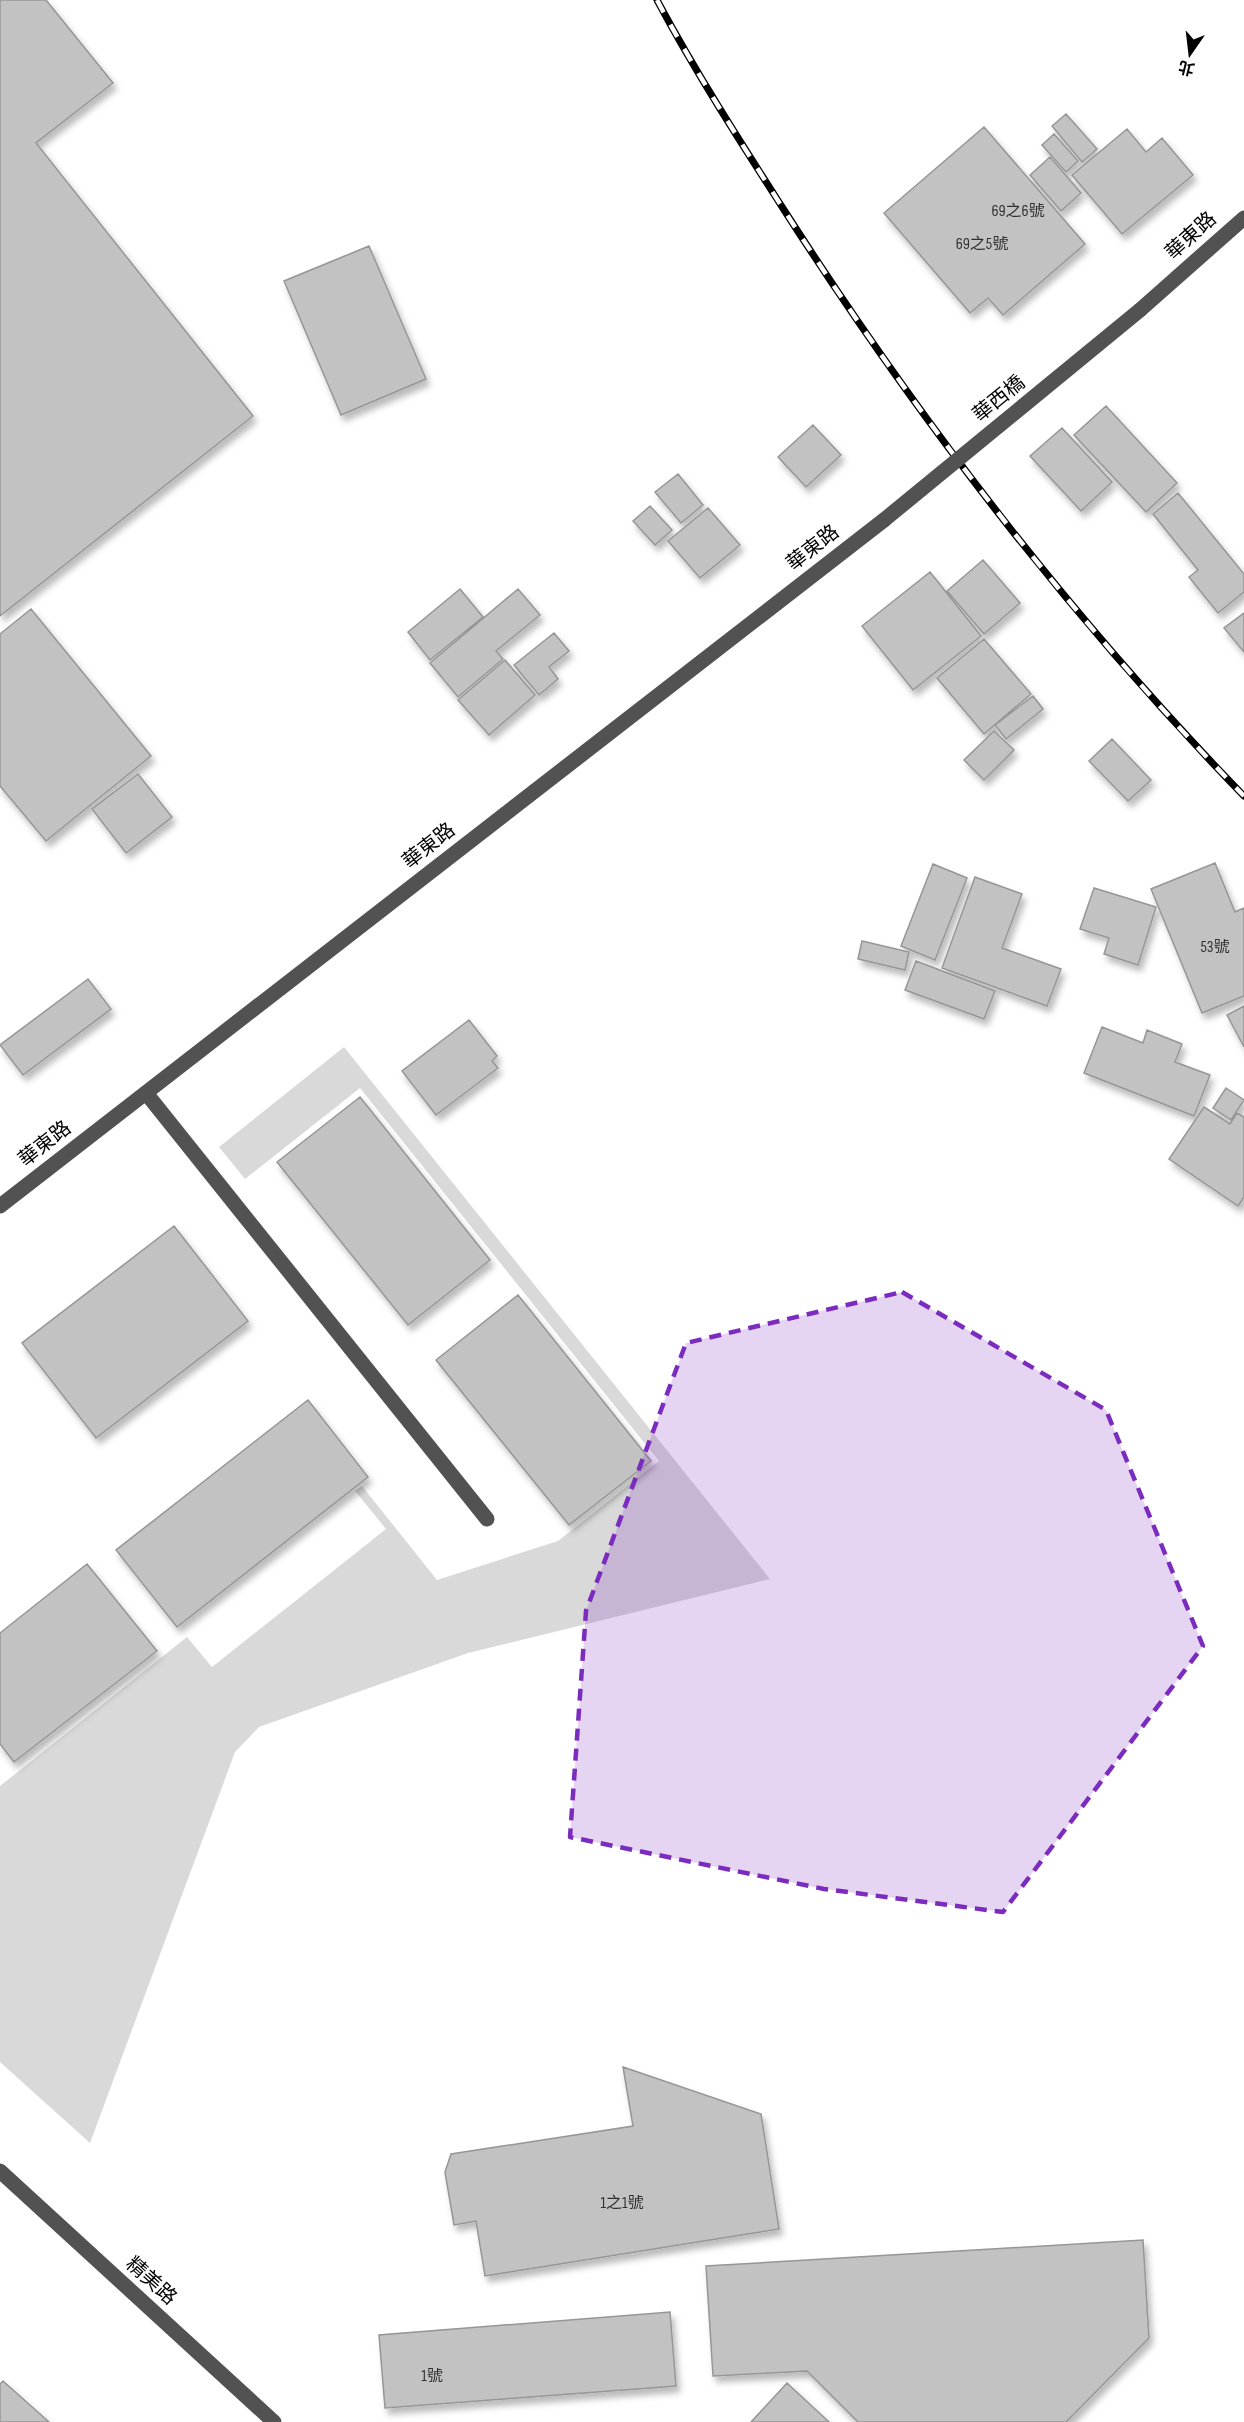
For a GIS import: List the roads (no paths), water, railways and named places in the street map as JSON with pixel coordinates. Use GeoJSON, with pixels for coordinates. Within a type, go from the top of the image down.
{"type":"FeatureCollection","features":[{"type":"Feature","properties":{"kind":"street","name":"華東路"},"geometry":{"type":"LineString","coordinates":[[1140,310],[1244,218]]}},
{"type":"Feature","properties":{"kind":"street","name":"華西橋"},"geometry":{"type":"LineString","coordinates":[[885,520],[1140,310]]}},
{"type":"Feature","properties":{"kind":"street","name":"華東路"},"geometry":{"type":"LineString","coordinates":[[0,1206],[885,520]]}},
{"type":"Feature","properties":{"kind":"street"},"geometry":{"type":"LineString","coordinates":[[146,1093],[487,1519]]}},
{"type":"Feature","properties":{"kind":"street","name":"精美路"},"geometry":{"type":"LineString","coordinates":[[0,2171],[274,2422]]}},
{"type":"Feature","properties":{"kind":"railway"},"geometry":{"type":"LineString","coordinates":[[657,0],[703,81],[786,213],[889,367],[944,442],[1000,516],[1119,659],[1180,729],[1244,796]]}}]}
